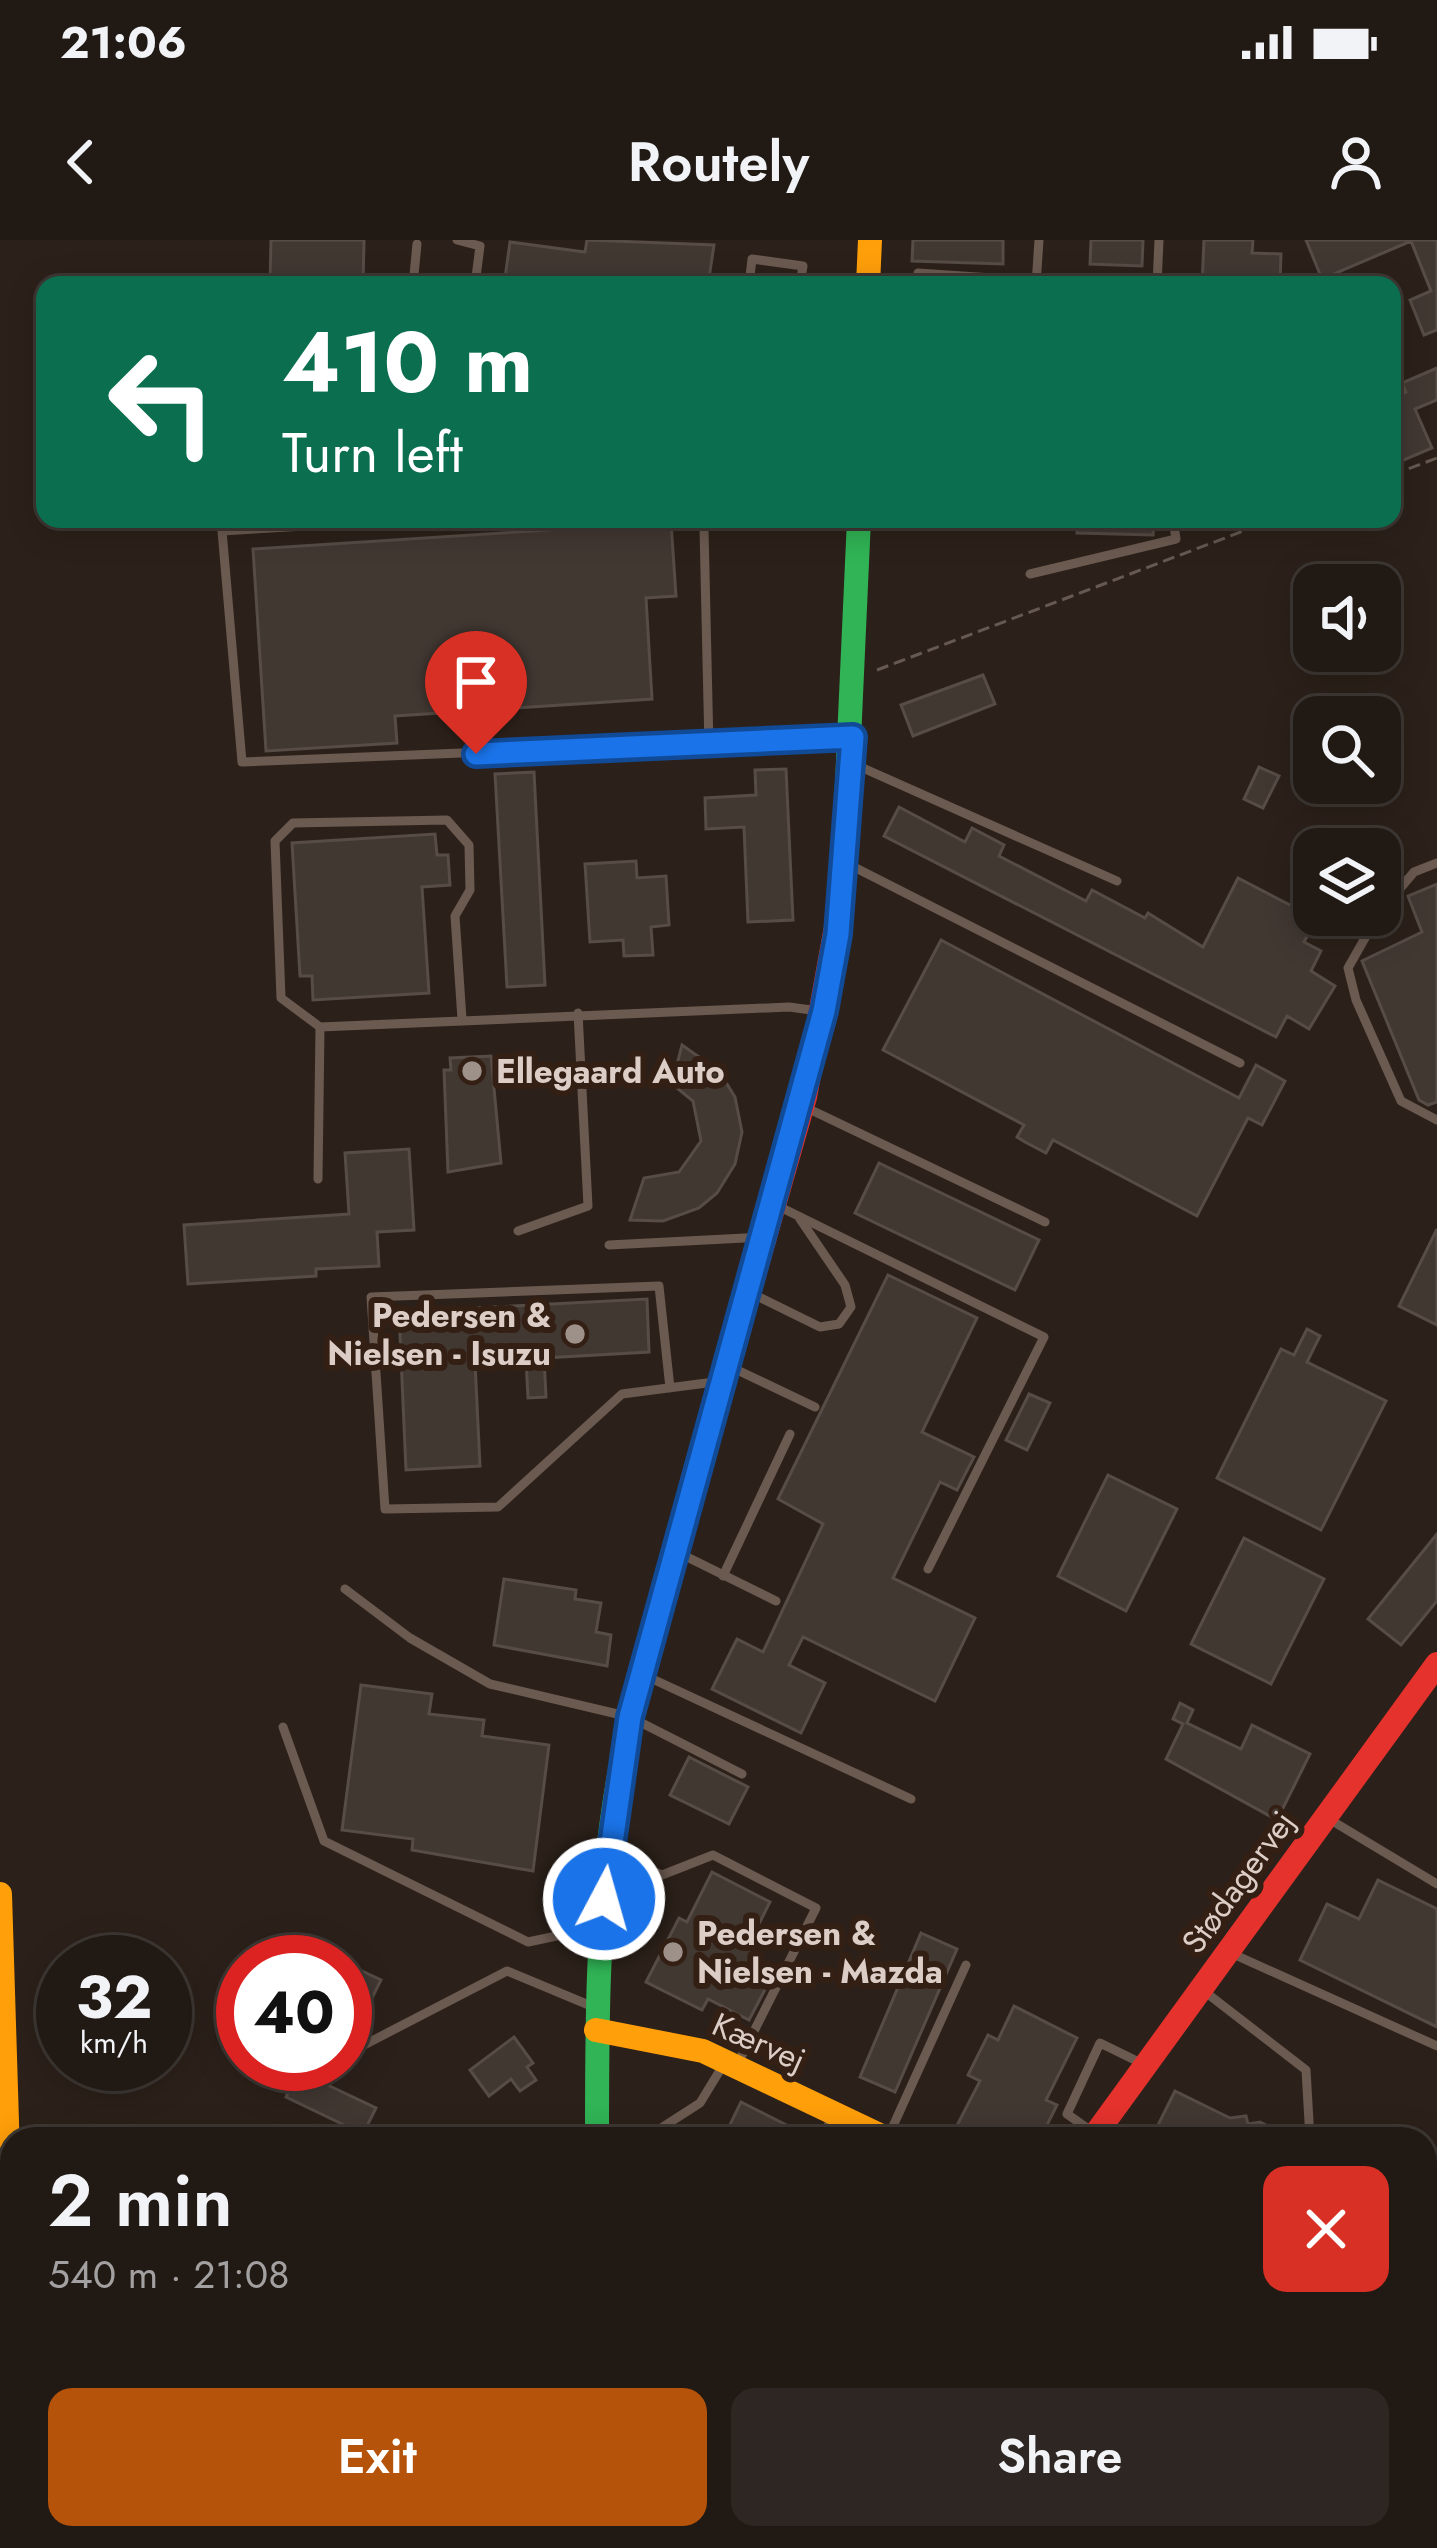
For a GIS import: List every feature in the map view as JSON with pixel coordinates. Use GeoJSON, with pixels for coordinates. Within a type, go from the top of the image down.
{"type":"FeatureCollection","features":[{"type":"Feature","properties":{"kind":"main road"},"geometry":{"type":"LineString","coordinates":[[868,276],[870,240]]}},
{"type":"Feature","properties":{"kind":"main road"},"geometry":{"type":"LineString","coordinates":[[595,2127],[599,1945],[630,1717],[764,1237],[786,1210],[802,1106],[824,1011],[845,862],[859,528]]}},
{"type":"Feature","properties":{"kind":"main road","name":"Stødagervej"},"geometry":{"type":"LineString","coordinates":[[1101,2127],[1437,1664]]}},
{"type":"Feature","properties":{"kind":"main road"},"geometry":{"type":"LineString","coordinates":[[0,1894],[7,2127]]}},
{"type":"Feature","properties":{"kind":"main road","name":"Kærvej"},"geometry":{"type":"LineString","coordinates":[[596,2019],[732,2063],[864,2127]]}},
{"type":"Feature","properties":{"kind":"lane"},"geometry":{"type":"LineString","coordinates":[[458,240],[480,246],[476,276]]}},
{"type":"Feature","properties":{"kind":"lane"},"geometry":{"type":"LineString","coordinates":[[1036,276],[1039,240]]}},
{"type":"Feature","properties":{"kind":"lane"},"geometry":{"type":"LineString","coordinates":[[1157,276],[1159,240]]}},
{"type":"Feature","properties":{"kind":"lane"},"geometry":{"type":"LineString","coordinates":[[414,276],[417,244]]}},
{"type":"Feature","properties":{"kind":"lane"},"geometry":{"type":"LineString","coordinates":[[750,276],[752,259],[803,266],[801,276]]}},
{"type":"Feature","properties":{"kind":"lane"},"geometry":{"type":"LineString","coordinates":[[918,274],[944,276]]}},
{"type":"Feature","properties":{"kind":"lane"},"geometry":{"type":"LineString","coordinates":[[258,528],[221,530],[242,762],[710,747],[852,750],[1117,881]]}},
{"type":"Feature","properties":{"kind":"lane"},"geometry":{"type":"LineString","coordinates":[[703,528],[710,747]]}},
{"type":"Feature","properties":{"kind":"lane"},"geometry":{"type":"LineString","coordinates":[[1030,574],[1176,539],[1174,528]]}},
{"type":"Feature","properties":{"kind":"lane"},"geometry":{"type":"LineString","coordinates":[[462,1019],[455,916],[470,890],[469,845],[447,820],[293,823],[275,841],[281,998],[320,1027],[462,1019],[578,1012],[789,1007],[824,1011]]}},
{"type":"Feature","properties":{"kind":"lane"},"geometry":{"type":"LineString","coordinates":[[845,862],[1240,1063]]}},
{"type":"Feature","properties":{"kind":"lane"},"geometry":{"type":"LineString","coordinates":[[1401,888],[1414,872],[1437,862]]}},
{"type":"Feature","properties":{"kind":"lane"},"geometry":{"type":"LineString","coordinates":[[1366,936],[1348,968],[1356,1000],[1401,1101],[1437,1120]]}},
{"type":"Feature","properties":{"kind":"lane"},"geometry":{"type":"LineString","coordinates":[[518,1231],[588,1206],[578,1012]]}},
{"type":"Feature","properties":{"kind":"lane"},"geometry":{"type":"LineString","coordinates":[[318,1178],[320,1027]]}},
{"type":"Feature","properties":{"kind":"lane"},"geometry":{"type":"LineString","coordinates":[[802,1106],[1045,1222]]}},
{"type":"Feature","properties":{"kind":"lane"},"geometry":{"type":"LineString","coordinates":[[748,1292],[820,1327],[839,1324],[851,1307],[845,1285],[786,1210]]}},
{"type":"Feature","properties":{"kind":"lane"},"geometry":{"type":"LineString","coordinates":[[786,1210],[1044,1337],[928,1569]]}},
{"type":"Feature","properties":{"kind":"lane"},"geometry":{"type":"LineString","coordinates":[[609,1245],[764,1237]]}},
{"type":"Feature","properties":{"kind":"lane"},"geometry":{"type":"LineString","coordinates":[[670,1388],[659,1286],[371,1297],[385,1509],[498,1508],[622,1394],[670,1388],[725,1374],[815,1407]]}},
{"type":"Feature","properties":{"kind":"lane"},"geometry":{"type":"LineString","coordinates":[[723,1576],[790,1434]]}},
{"type":"Feature","properties":{"kind":"lane"},"geometry":{"type":"LineString","coordinates":[[674,1551],[776,1601]]}},
{"type":"Feature","properties":{"kind":"lane"},"geometry":{"type":"LineString","coordinates":[[345,1589],[410,1638],[490,1684],[630,1717],[742,1774]]}},
{"type":"Feature","properties":{"kind":"lane"},"geometry":{"type":"LineString","coordinates":[[641,1674],[910,1799]]}},
{"type":"Feature","properties":{"kind":"lane"},"geometry":{"type":"LineString","coordinates":[[283,1727],[324,1841],[528,1942],[566,1934],[599,1945]]}},
{"type":"Feature","properties":{"kind":"lane"},"geometry":{"type":"LineString","coordinates":[[1326,1817],[1437,1884]]}},
{"type":"Feature","properties":{"kind":"lane"},"geometry":{"type":"LineString","coordinates":[[608,1854],[662,1875],[713,1855],[816,1908],[732,2063],[700,2103],[663,2127]]}},
{"type":"Feature","properties":{"kind":"lane"},"geometry":{"type":"LineString","coordinates":[[1228,1952],[1437,2046]]}},
{"type":"Feature","properties":{"kind":"lane"},"geometry":{"type":"LineString","coordinates":[[893,2127],[966,1965]]}},
{"type":"Feature","properties":{"kind":"lane"},"geometry":{"type":"LineString","coordinates":[[372,2041],[507,1971],[596,2019]]}},
{"type":"Feature","properties":{"kind":"lane"},"geometry":{"type":"LineString","coordinates":[[1201,1989],[1306,2070],[1309,2127]]}},
{"type":"Feature","properties":{"kind":"lane"},"geometry":{"type":"LineString","coordinates":[[1083,2127],[1066,2114],[1100,2043],[1145,2066]]}},
{"type":"Feature","properties":{"kind":"lane"},"geometry":{"type":"LineString","coordinates":[[827,2127],[835,2113]]}},
{"type":"Feature","properties":{"kind":"path"},"geometry":{"type":"LineString","coordinates":[[1401,472],[1437,458]]}},
{"type":"Feature","properties":{"kind":"path"},"geometry":{"type":"LineString","coordinates":[[853,680],[1251,528]]}},
{"type":"Feature","properties":{"kind":"building"},"geometry":{"type":"Polygon","coordinates":[[[271,240],[364,240],[363,276],[270,276],[271,240]]]}},
{"type":"Feature","properties":{"kind":"building"},"geometry":{"type":"Polygon","coordinates":[[[587,240],[714,245],[709,276],[505,276],[510,242],[585,252],[587,240]]]}},
{"type":"Feature","properties":{"kind":"building"},"geometry":{"type":"Polygon","coordinates":[[[913,240],[1003,240],[1003,264],[912,261],[913,240]]]}},
{"type":"Feature","properties":{"kind":"building"},"geometry":{"type":"Polygon","coordinates":[[[1091,240],[1143,240],[1142,266],[1090,264],[1091,240]]]}},
{"type":"Feature","properties":{"kind":"building"},"geometry":{"type":"Polygon","coordinates":[[[1204,240],[1253,240],[1252,253],[1281,254],[1280,276],[1202,276],[1204,240]]]}},
{"type":"Feature","properties":{"kind":"building"},"geometry":{"type":"Polygon","coordinates":[[[1306,240],[1437,240],[1437,330],[1424,335],[1410,300],[1431,291],[1411,241],[1321,276],[1306,240]]]}},
{"type":"Feature","properties":{"kind":"building"},"geometry":{"type":"Polygon","coordinates":[[[1437,368],[1437,400],[1415,409],[1432,448],[1401,461],[1401,394],[1406,392],[1402,383],[1437,368]]]}},
{"type":"Feature","properties":{"kind":"building"},"geometry":{"type":"Polygon","coordinates":[[[578,528],[671,528],[676,596],[646,598],[652,699],[395,716],[397,743],[266,751],[253,549],[578,528]]]}},
{"type":"Feature","properties":{"kind":"building"},"geometry":{"type":"Polygon","coordinates":[[[1077,528],[1153,528],[1153,535],[1077,533],[1077,528]]]}},
{"type":"Feature","properties":{"kind":"building"},"geometry":{"type":"Polygon","coordinates":[[[983,675],[995,704],[913,736],[901,705],[983,675]]]}},
{"type":"Feature","properties":{"kind":"building"},"geometry":{"type":"Polygon","coordinates":[[[1259,767],[1279,776],[1263,808],[1244,799],[1259,767]]]}},
{"type":"Feature","properties":{"kind":"building"},"geometry":{"type":"Polygon","coordinates":[[[786,769],[793,920],[748,922],[744,827],[706,829],[705,798],[756,795],[755,770],[786,769]]]}},
{"type":"Feature","properties":{"kind":"building"},"geometry":{"type":"Polygon","coordinates":[[[534,772],[545,985],[507,987],[495,774],[534,772]]]}},
{"type":"Feature","properties":{"kind":"building"},"geometry":{"type":"Polygon","coordinates":[[[899,807],[965,842],[972,828],[1004,845],[999,856],[1086,901],[1092,890],[1145,918],[1148,913],[1203,947],[1238,878],[1293,907],[1293,936],[1307,936],[1304,942],[1321,951],[1311,971],[1335,986],[1309,1029],[1287,1016],[1276,1037],[884,836],[899,807]]]}},
{"type":"Feature","properties":{"kind":"building"},"geometry":{"type":"Polygon","coordinates":[[[435,834],[437,855],[448,855],[450,885],[422,887],[429,993],[313,1000],[312,976],[300,976],[292,843],[435,834]]]}},
{"type":"Feature","properties":{"kind":"building"},"geometry":{"type":"Polygon","coordinates":[[[636,861],[637,878],[666,876],[669,925],[651,927],[653,955],[624,956],[623,940],[590,942],[585,864],[636,861]]]}},
{"type":"Feature","properties":{"kind":"building"},"geometry":{"type":"Polygon","coordinates":[[[1437,884],[1437,1102],[1428,1105],[1419,1100],[1362,961],[1422,932],[1408,896],[1437,884]]]}},
{"type":"Feature","properties":{"kind":"building"},"geometry":{"type":"Polygon","coordinates":[[[941,940],[1239,1098],[1256,1065],[1285,1081],[1262,1125],[1248,1118],[1197,1216],[1053,1140],[1046,1153],[1025,1142],[1017,1137],[1024,1125],[883,1050],[941,940]]]}},
{"type":"Feature","properties":{"kind":"building"},"geometry":{"type":"Polygon","coordinates":[[[682,1045],[719,1071],[735,1097],[742,1132],[735,1164],[717,1193],[699,1208],[663,1221],[630,1220],[644,1178],[679,1172],[701,1141],[693,1101],[672,1084],[682,1045]]]}},
{"type":"Feature","properties":{"kind":"building"},"geometry":{"type":"Polygon","coordinates":[[[491,1056],[501,1163],[448,1172],[444,1070],[451,1070],[450,1058],[491,1056]]]}},
{"type":"Feature","properties":{"kind":"building"},"geometry":{"type":"Polygon","coordinates":[[[409,1149],[414,1230],[377,1232],[379,1266],[316,1269],[316,1276],[188,1284],[184,1225],[349,1214],[345,1153],[409,1149]]]}},
{"type":"Feature","properties":{"kind":"building"},"geometry":{"type":"Polygon","coordinates":[[[879,1163],[1039,1240],[1015,1290],[855,1213],[879,1163]]]}},
{"type":"Feature","properties":{"kind":"building"},"geometry":{"type":"Polygon","coordinates":[[[1437,1229],[1437,1325],[1399,1306],[1437,1229]]]}},
{"type":"Feature","properties":{"kind":"building"},"geometry":{"type":"Polygon","coordinates":[[[888,1275],[977,1318],[922,1432],[974,1457],[957,1490],[940,1482],[893,1578],[975,1618],[935,1701],[803,1637],[789,1665],[825,1683],[801,1733],[712,1689],[737,1639],[763,1652],[823,1524],[778,1499],[888,1275]]]}},
{"type":"Feature","properties":{"kind":"building"},"geometry":{"type":"Polygon","coordinates":[[[647,1299],[649,1352],[544,1358],[546,1397],[528,1398],[526,1359],[475,1362],[480,1466],[406,1470],[399,1312],[647,1299]]]}},
{"type":"Feature","properties":{"kind":"building"},"geometry":{"type":"Polygon","coordinates":[[[1307,1329],[1320,1336],[1307,1362],[1386,1401],[1321,1530],[1217,1478],[1281,1349],[1294,1355],[1307,1329]]]}},
{"type":"Feature","properties":{"kind":"building"},"geometry":{"type":"Polygon","coordinates":[[[1029,1394],[1050,1403],[1027,1450],[1006,1440],[1029,1394]]]}},
{"type":"Feature","properties":{"kind":"building"},"geometry":{"type":"Polygon","coordinates":[[[1108,1475],[1177,1509],[1126,1611],[1058,1576],[1108,1475]]]}},
{"type":"Feature","properties":{"kind":"building"},"geometry":{"type":"Polygon","coordinates":[[[1437,1534],[1437,1601],[1401,1645],[1368,1619],[1437,1534]]]}},
{"type":"Feature","properties":{"kind":"building"},"geometry":{"type":"Polygon","coordinates":[[[1244,1538],[1324,1579],[1271,1684],[1191,1644],[1244,1538]]]}},
{"type":"Feature","properties":{"kind":"building"},"geometry":{"type":"Polygon","coordinates":[[[504,1579],[576,1590],[575,1599],[601,1603],[596,1632],[611,1635],[607,1666],[494,1645],[504,1579]]]}},
{"type":"Feature","properties":{"kind":"building"},"geometry":{"type":"Polygon","coordinates":[[[361,1685],[432,1694],[429,1714],[484,1720],[482,1736],[549,1745],[533,1871],[412,1850],[413,1839],[342,1830],[361,1685]]]}},
{"type":"Feature","properties":{"kind":"building"},"geometry":{"type":"Polygon","coordinates":[[[1180,1703],[1193,1710],[1187,1723],[1241,1749],[1252,1725],[1310,1754],[1277,1820],[1166,1759],[1183,1724],[1173,1719],[1180,1703]]]}},
{"type":"Feature","properties":{"kind":"building"},"geometry":{"type":"Polygon","coordinates":[[[689,1757],[748,1787],[729,1824],[670,1795],[689,1757]]]}},
{"type":"Feature","properties":{"kind":"building"},"geometry":{"type":"Polygon","coordinates":[[[712,1872],[770,1902],[747,1948],[758,1954],[748,1974],[768,1984],[749,2020],[708,1999],[702,2010],[646,1982],[679,1918],[687,1922],[712,1872]]]}},
{"type":"Feature","properties":{"kind":"building"},"geometry":{"type":"Polygon","coordinates":[[[1378,1880],[1437,1909],[1437,2027],[1300,1960],[1327,1904],[1359,1919],[1378,1880]]]}},
{"type":"Feature","properties":{"kind":"building"},"geometry":{"type":"Polygon","coordinates":[[[921,1933],[957,1949],[895,2092],[860,2077],[921,1933]]]}},
{"type":"Feature","properties":{"kind":"building"},"geometry":{"type":"Polygon","coordinates":[[[372,1976],[381,1980],[372,1998],[372,1976]]]}},
{"type":"Feature","properties":{"kind":"building"},"geometry":{"type":"Polygon","coordinates":[[[1014,2006],[1077,2038],[1046,2100],[1057,2105],[1046,2127],[956,2127],[980,2081],[968,2075],[988,2035],[998,2040],[1014,2006]]]}},
{"type":"Feature","properties":{"kind":"building"},"geometry":{"type":"Polygon","coordinates":[[[514,2037],[533,2063],[527,2067],[536,2080],[520,2091],[511,2079],[489,2096],[470,2070],[514,2037]]]}},
{"type":"Feature","properties":{"kind":"building"},"geometry":{"type":"Polygon","coordinates":[[[289,2091],[340,2091],[376,2108],[366,2127],[348,2127],[286,2097],[289,2091]]]}},
{"type":"Feature","properties":{"kind":"building"},"geometry":{"type":"Polygon","coordinates":[[[1175,2091],[1230,2118],[1246,2116],[1248,2124],[1260,2122],[1270,2127],[1157,2127],[1175,2091]]]}},
{"type":"Feature","properties":{"kind":"building"},"geometry":{"type":"Polygon","coordinates":[[[741,2102],[790,2127],[729,2127],[741,2102]]]}},
{"type":"Feature","properties":{"kind":"traffic: fast"},"geometry":{"type":"LineString","coordinates":[[842,894],[859,528]]}},
{"type":"Feature","properties":{"kind":"traffic: fast"},"geometry":{"type":"LineString","coordinates":[[597,2127],[601,1939],[612,1820],[637,1688],[697,1474]]}},
{"type":"Feature","properties":{"kind":"traffic: slow"},"geometry":{"type":"LineString","coordinates":[[868,276],[870,240]]}},
{"type":"Feature","properties":{"kind":"traffic: slow"},"geometry":{"type":"LineString","coordinates":[[0,1894],[7,2127]]}},
{"type":"Feature","properties":{"kind":"traffic: slow"},"geometry":{"type":"LineString","coordinates":[[596,2030],[703,2051],[863,2127]]}},
{"type":"Feature","properties":{"kind":"traffic: jam"},"geometry":{"type":"LineString","coordinates":[[697,1474],[805,1097],[842,894]]}},
{"type":"Feature","properties":{"kind":"traffic: jam"},"geometry":{"type":"LineString","coordinates":[[1101,2127],[1437,1664]]}},
{"type":"Feature","properties":{"kind":"place","name":"Ellegaard Auto"},"geometry":{"type":"Point","coordinates":[472,1071]}},
{"type":"Feature","properties":{"kind":"place","name":"Pedersen & Nielsen - Isuzu"},"geometry":{"type":"Point","coordinates":[575,1334]}},
{"type":"Feature","properties":{"kind":"place","name":"Pedersen & Nielsen - Mazda"},"geometry":{"type":"Point","coordinates":[673,1952]}},
{"type":"Feature","properties":{"kind":"route"},"geometry":{"type":"LineString","coordinates":[[476,754],[853,737],[838,934],[824,1011],[802,1106],[630,1717],[604,1899]]}}]}
